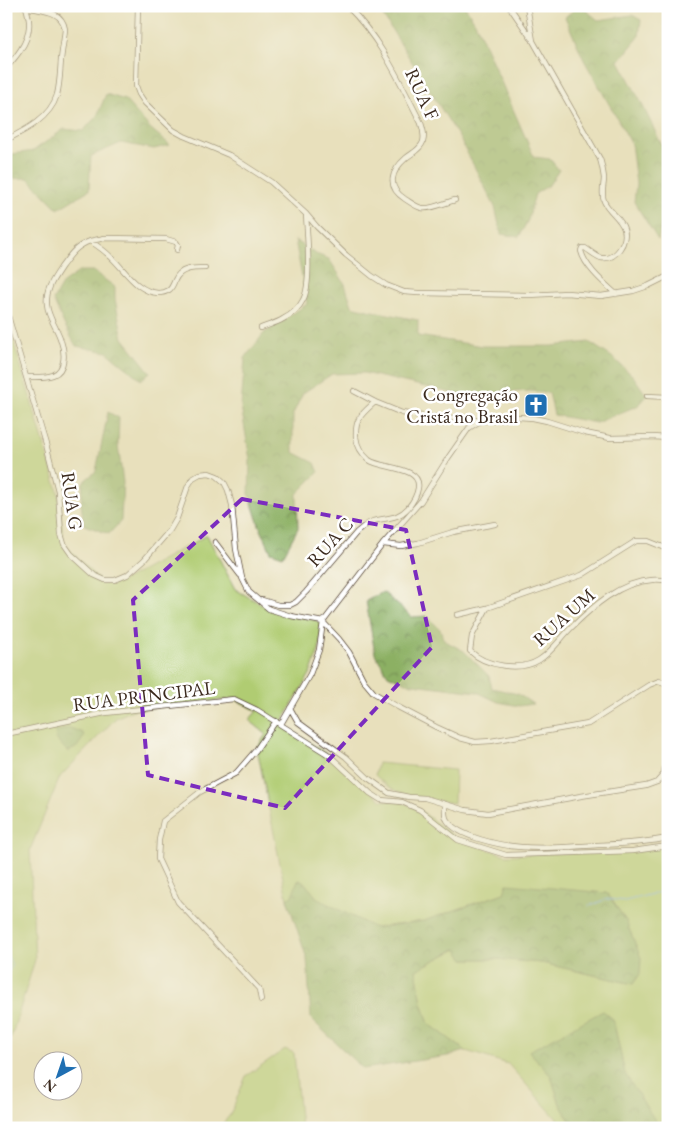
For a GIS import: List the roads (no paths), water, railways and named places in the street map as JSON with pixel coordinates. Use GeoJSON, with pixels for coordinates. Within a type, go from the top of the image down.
{"type":"FeatureCollection","features":[{"type":"Feature","properties":{"kind":"street"},"geometry":{"type":"LineString","coordinates":[[138,6],[136,86],[142,98],[173,130],[229,155],[271,182],[346,255],[386,285],[404,292],[418,293],[528,295],[567,293],[601,296],[633,291],[668,276]]}},
{"type":"Feature","properties":{"kind":"street","name":"RUA F"},"geometry":{"type":"LineString","coordinates":[[347,6],[377,41],[423,130],[424,136],[421,145],[406,158],[395,172],[392,181],[394,189],[400,195],[422,208],[455,200]]}},
{"type":"Feature","properties":{"kind":"street"},"geometry":{"type":"LineString","coordinates":[[509,6],[533,41],[600,159],[603,173],[604,200],[621,224],[625,240],[621,248],[614,255],[607,258],[602,258],[585,248],[582,248],[581,251],[584,259],[601,281],[616,294]]}},
{"type":"Feature","properties":{"kind":"street"},"geometry":{"type":"LineString","coordinates":[[527,6],[533,41]]}},
{"type":"Feature","properties":{"kind":"street"},"geometry":{"type":"LineString","coordinates":[[6,68],[20,50],[27,35],[29,27],[25,7],[50,12],[63,21],[65,29],[57,96],[35,124],[6,140]]}},
{"type":"Feature","properties":{"kind":"street"},"geometry":{"type":"LineString","coordinates":[[261,328],[283,320],[294,312],[303,300],[308,286],[306,214]]}},
{"type":"Feature","properties":{"kind":"street"},"geometry":{"type":"LineString","coordinates":[[26,377],[54,375],[61,370],[64,362],[62,341],[49,314],[47,305],[49,290],[54,278],[75,249],[90,241],[105,238],[166,239],[176,242],[178,245],[177,250]]}},
{"type":"Feature","properties":{"kind":"street"},"geometry":{"type":"LineString","coordinates":[[90,241],[110,256],[136,283],[152,292],[170,290],[176,278],[184,270],[205,268]]}},
{"type":"Feature","properties":{"kind":"street","name":"RUA G"},"geometry":{"type":"LineString","coordinates":[[6,309],[58,491],[61,534],[64,544],[71,554],[94,575],[104,580],[115,580],[127,575],[144,560],[170,530],[177,518],[188,486],[193,478],[200,474],[209,473],[217,476],[224,482],[228,490],[232,505],[236,549],[242,578],[249,592],[269,609],[291,616],[323,622]]}},
{"type":"Feature","properties":{"kind":"street"},"geometry":{"type":"LineString","coordinates":[[354,391],[375,402],[414,415],[480,420],[518,417],[533,418],[610,438],[668,438]]}},
{"type":"Feature","properties":{"kind":"street"},"geometry":{"type":"LineString","coordinates":[[647,396],[668,397]]}},
{"type":"Feature","properties":{"kind":"street","name":"RUA C"},"geometry":{"type":"LineString","coordinates":[[249,592],[264,602],[278,606],[290,605],[296,602],[357,532],[372,522],[400,516],[409,507],[417,494],[418,480],[404,470],[378,465],[362,452],[357,442],[356,423],[364,411],[375,402]]}},
{"type":"Feature","properties":{"kind":"street"},"geometry":{"type":"LineString","coordinates":[[281,724],[310,674],[320,650],[323,622],[383,544],[421,502],[462,438],[480,420]]}},
{"type":"Feature","properties":{"kind":"street"},"geometry":{"type":"LineString","coordinates":[[383,544],[401,546],[418,543],[453,532],[495,524]]}},
{"type":"Feature","properties":{"kind":"street","name":"RUA UM"},"geometry":{"type":"LineString","coordinates":[[457,615],[488,608],[582,575],[636,541],[648,541],[668,549]]}},
{"type":"Feature","properties":{"kind":"street"},"geometry":{"type":"LineString","coordinates":[[215,542],[242,578]]}},
{"type":"Feature","properties":{"kind":"street","name":"RUA UM"},"geometry":{"type":"LineString","coordinates":[[488,608],[472,636],[470,651],[476,657],[506,666],[528,665],[537,662],[546,655],[571,628],[618,590],[628,585],[653,580],[668,581]]}},
{"type":"Feature","properties":{"kind":"street"},"geometry":{"type":"LineString","coordinates":[[323,622],[349,652],[364,681],[374,693],[460,738],[475,742],[491,741],[588,724],[649,685],[660,681],[668,684]]}},
{"type":"Feature","properties":{"kind":"street","name":"RUA PRINCIPAL"},"geometry":{"type":"LineString","coordinates":[[6,734],[105,713],[234,699],[281,724],[329,756],[370,793],[381,800],[402,802],[420,810],[458,840],[506,855],[633,851],[668,846]]}},
{"type":"Feature","properties":{"kind":"street"},"geometry":{"type":"LineString","coordinates":[[290,708],[298,722],[346,757],[368,778],[389,793],[425,798],[464,810],[488,813],[646,786],[657,782],[664,774],[668,743]]}},
{"type":"Feature","properties":{"kind":"street"},"geometry":{"type":"LineString","coordinates":[[261,1000],[259,989],[178,902],[158,859],[163,822],[200,792],[236,773],[256,750],[276,721]]}},
{"type":"Feature","properties":{"kind":"street"},"geometry":{"type":"LineString","coordinates":[[445,805],[447,820],[454,827],[472,837],[491,843],[521,847],[549,847],[627,844],[668,838]]}},
{"type":"Feature","properties":{"kind":"waterway"},"geometry":{"type":"LineString","coordinates":[[589,906],[607,899],[625,901],[668,890]]}},
{"type":"Feature","properties":{"kind":"waterway"},"geometry":{"type":"LineString","coordinates":[[6,951],[12,966],[6,976]]}},
{"type":"Feature","properties":{"kind":"place","name":"Congregação Cristã no Brasil"},"geometry":{"type":"Point","coordinates":[536,405]}}]}
